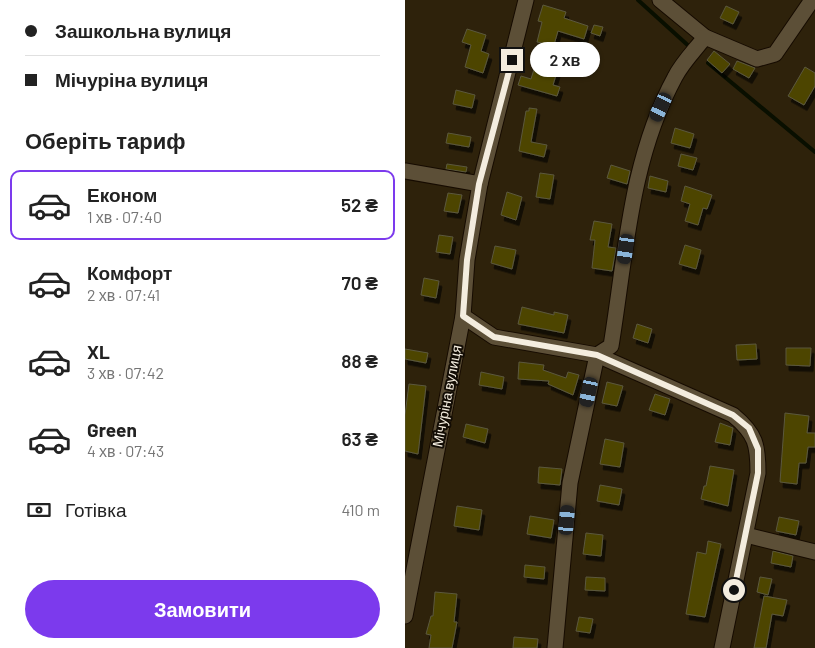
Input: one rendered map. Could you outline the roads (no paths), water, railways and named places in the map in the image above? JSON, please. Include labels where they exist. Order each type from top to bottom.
[{"type":"street","name":"Мічуріна вулиця","points":[[405,616],[463,316],[467,260],[479,184],[526,0]]},
{"type":"street","points":[[660,0],[705,37],[757,59],[775,54],[812,0]]},
{"type":"street","points":[[555,648],[570,483],[597,355],[611,346],[641,157],[653,123],[675,75],[705,37]]},
{"type":"street","points":[[405,171],[479,184]]},
{"type":"street","points":[[463,316],[494,337],[597,355],[733,415],[749,428],[758,449],[758,473],[722,648]]},
{"type":"street","points":[[746,535],[815,552]]},
{"type":"waterway","points":[[638,0],[692,49]]},
{"type":"waterway","points":[[708,63],[815,152]]}]
